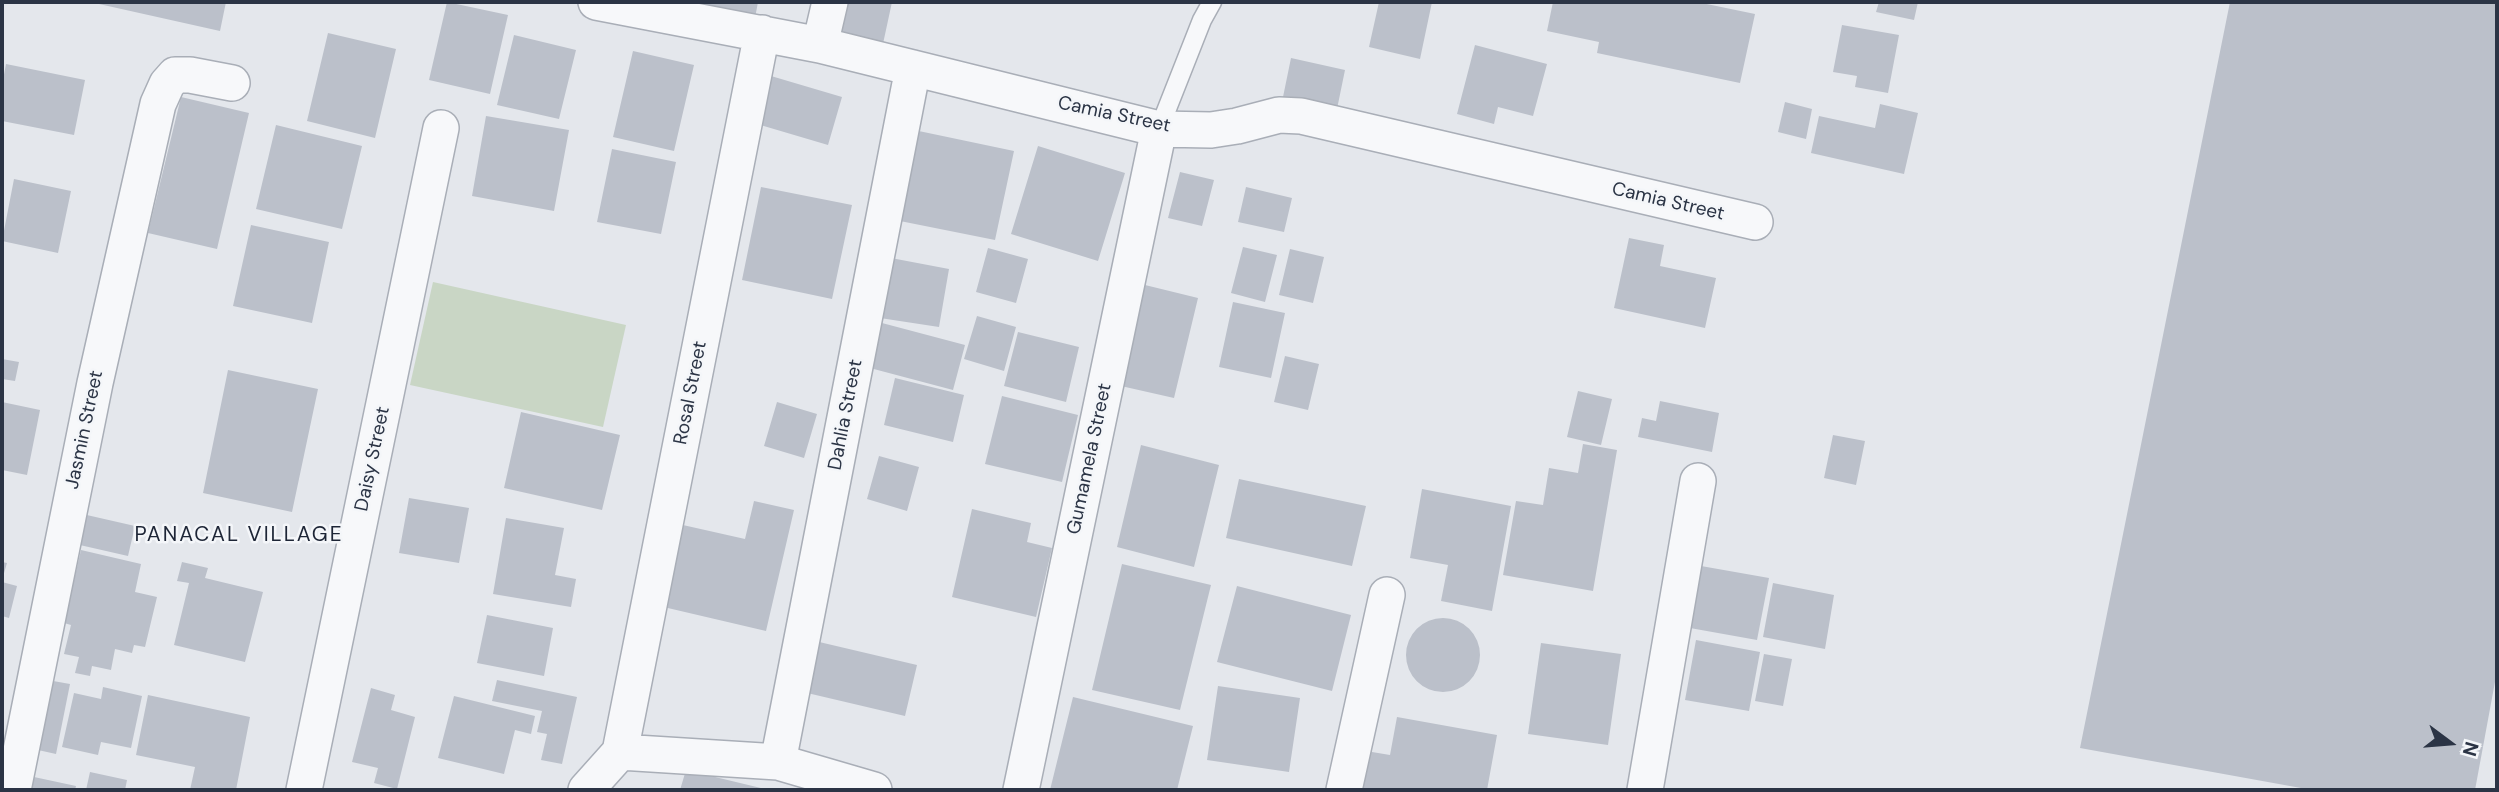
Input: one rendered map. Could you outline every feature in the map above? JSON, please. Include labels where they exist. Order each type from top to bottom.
[{"type":"street","name":"Camia Street","points":[[596,2],[820,45],[1159,129],[1210,130],[1279,115],[1301,116],[1755,222]]},
{"type":"street","points":[[820,45],[830,2]]},
{"type":"street","name":"Rosal Street","points":[[620,752],[762,33]]},
{"type":"street","name":"Dahlia Street","points":[[778,762],[913,68]]},
{"type":"street","name":"Jasmin Street","points":[[13,790],[95,383],[158,103],[167,84],[175,75],[232,83]]},
{"type":"street","name":"Daisy Street","points":[[304,790],[441,128]]},
{"type":"street","name":"Gumamela Street","points":[[1021,790],[1159,129]]},
{"type":"street","points":[[1645,790],[1698,481]]},
{"type":"street","points":[[1344,790],[1387,595]]},
{"type":"street","points":[[586,790],[620,752],[778,762],[874,790]]},
{"type":"lane","points":[[1159,129],[1212,2]]},
{"type":"green space","points":[[433,282],[626,325],[603,427],[410,385]]},
{"type":"building","points":[[226,2],[220,31],[99,4]]},
{"type":"building","points":[[447,2],[508,15],[490,94],[429,80]]},
{"type":"building","points":[[676,2],[758,2],[755,18]]},
{"type":"building","points":[[839,2],[892,2],[881,53],[830,43]]},
{"type":"building","points":[[1379,2],[1432,2],[1420,59],[1369,47]]},
{"type":"building","points":[[1553,2],[1697,2],[1755,14],[1740,83],[1597,53],[1599,42],[1547,31]]},
{"type":"building","points":[[1879,2],[1918,2],[1914,20],[1876,12]]},
{"type":"building","points":[[2230,2],[2497,2],[2497,671],[2475,790],[2312,790],[2080,748]]},
{"type":"building","points":[[1842,25],[1899,35],[1888,93],[1855,87],[1857,76],[1833,72]]},
{"type":"building","points":[[328,33],[396,49],[375,138],[307,121]]},
{"type":"building","points":[[514,35],[576,50],[559,119],[497,105]]},
{"type":"building","points":[[1475,45],[1547,64],[1533,116],[1498,107],[1494,124],[1457,114]]},
{"type":"building","points":[[633,51],[694,65],[674,151],[613,137]]},
{"type":"building","points":[[1291,58],[1345,70],[1337,109],[1283,97]]},
{"type":"building","points":[[6,64],[85,80],[74,135],[2,121],[2,85]]},
{"type":"building","points":[[771,76],[842,97],[828,145],[757,124]]},
{"type":"building","points":[[181,97],[249,113],[217,249],[148,233]]},
{"type":"building","points":[[1785,102],[1812,109],[1806,139],[1778,132]]},
{"type":"building","points":[[1880,104],[1918,113],[1904,174],[1811,153],[1819,116],[1875,128]]},
{"type":"building","points":[[486,116],[569,130],[554,211],[472,196]]},
{"type":"building","points":[[276,125],[362,146],[342,229],[256,209]]},
{"type":"building","points":[[914,130],[1014,151],[995,240],[895,220]]},
{"type":"building","points":[[1038,146],[1125,173],[1098,261],[1011,234]]},
{"type":"building","points":[[612,149],[676,162],[661,234],[597,222]]},
{"type":"building","points":[[1180,172],[1214,180],[1202,226],[1168,218]]},
{"type":"building","points":[[14,179],[71,191],[58,253],[2,241]]},
{"type":"building","points":[[761,187],[852,205],[832,299],[742,280]]},
{"type":"building","points":[[1246,187],[1292,198],[1284,232],[1238,222]]},
{"type":"building","points":[[251,225],[329,242],[312,323],[233,306]]},
{"type":"building","points":[[1629,238],[1664,245],[1660,266],[1716,278],[1705,328],[1614,308]]},
{"type":"building","points":[[1243,247],[1277,255],[1265,302],[1231,293]]},
{"type":"building","points":[[988,248],[1028,259],[1016,303],[976,292]]},
{"type":"building","points":[[1290,249],[1324,257],[1313,303],[1279,295]]},
{"type":"building","points":[[891,258],[949,269],[939,327],[880,318]]},
{"type":"building","points":[[1145,285],[1198,298],[1174,398],[1121,386]]},
{"type":"building","points":[[1233,302],[1285,313],[1271,378],[1219,367]]},
{"type":"building","points":[[977,316],[1016,327],[1004,371],[964,359]]},
{"type":"building","points":[[882,323],[965,345],[953,390],[870,368]]},
{"type":"building","points":[[1018,332],[1079,347],[1066,402],[1004,386]]},
{"type":"building","points":[[1285,356],[1319,364],[1308,410],[1274,402]]},
{"type":"building","points":[[2,359],[19,362],[15,381],[2,379]]},
{"type":"building","points":[[228,370],[318,389],[292,512],[203,493]]},
{"type":"building","points":[[895,378],[964,395],[953,442],[884,425]]},
{"type":"building","points":[[1578,391],[1612,399],[1601,445],[1567,437]]},
{"type":"building","points":[[1002,396],[1078,415],[1062,482],[985,464]]},
{"type":"building","points":[[1660,401],[1719,413],[1712,452],[1638,437],[1642,418],[1656,421]]},
{"type":"building","points":[[2,402],[40,410],[27,475],[2,470]]},
{"type":"building","points":[[777,402],[817,414],[804,458],[764,446]]},
{"type":"building","points":[[521,412],[620,435],[602,510],[504,488]]},
{"type":"building","points":[[1833,435],[1865,441],[1856,485],[1824,478]]},
{"type":"building","points":[[1583,444],[1617,450],[1593,591],[1503,575],[1516,501],[1543,505],[1549,468],[1578,473]]},
{"type":"building","points":[[1141,445],[1219,465],[1194,567],[1117,547]]},
{"type":"building","points":[[879,456],[919,467],[907,511],[867,499]]},
{"type":"building","points":[[1239,479],[1366,506],[1352,566],[1226,538]]},
{"type":"building","points":[[1422,489],[1511,506],[1492,611],[1441,601],[1448,565],[1410,558]]},
{"type":"building","points":[[409,498],[469,508],[459,563],[399,553]]},
{"type":"building","points":[[754,501],[794,510],[766,631],[655,605],[674,523],[745,539]]},
{"type":"building","points":[[972,509],[1031,523],[1027,542],[1052,548],[1036,617],[952,597]]},
{"type":"building","points":[[78,513],[135,526],[128,556],[71,543]]},
{"type":"building","points":[[506,518],[564,528],[555,575],[576,579],[571,607],[493,594]]},
{"type":"building","points":[[81,550],[141,564],[135,592],[157,597],[145,647],[134,645],[132,653],[115,649],[111,670],[92,666],[90,676],[75,673],[79,657],[64,654],[71,625],[64,623]]},
{"type":"building","points":[[2,562],[7,563],[2,580]]},
{"type":"building","points":[[182,562],[208,568],[205,578],[263,592],[245,662],[174,645],[189,583],[177,581]]},
{"type":"building","points":[[1122,564],[1211,585],[1180,710],[1092,690]]},
{"type":"building","points":[[1701,566],[1769,578],[1757,640],[1690,628]]},
{"type":"building","points":[[2,582],[17,586],[9,618],[2,616]]},
{"type":"building","points":[[1773,583],[1834,595],[1825,649],[1763,637]]},
{"type":"building","points":[[1237,586],[1351,615],[1332,691],[1217,662]]},
{"type":"building","points":[[487,615],[553,628],[544,676],[477,663]]},
{"type":"building","points":[[1443,618],[1457,621],[1469,629],[1477,641],[1480,655],[1477,669],[1469,681],[1457,689],[1443,692],[1429,689],[1417,681],[1409,669],[1406,655],[1409,641],[1417,629],[1429,621]]},
{"type":"building","points":[[1696,640],[1760,652],[1749,711],[1685,700]]},
{"type":"building","points":[[815,641],[917,665],[905,716],[803,692]]},
{"type":"building","points":[[1541,643],[1621,654],[1608,745],[1528,734]]},
{"type":"building","points":[[1764,654],[1792,659],[1783,706],[1755,701]]},
{"type":"building","points":[[42,679],[70,684],[56,754],[29,748]]},
{"type":"building","points":[[497,680],[577,697],[562,764],[541,760],[547,734],[537,732],[542,711],[492,701]]},
{"type":"building","points":[[1218,686],[1300,698],[1289,772],[1207,760]]},
{"type":"building","points":[[103,687],[142,696],[131,748],[101,742],[98,755],[62,747],[74,693],[101,699]]},
{"type":"building","points":[[371,688],[395,695],[391,710],[415,717],[397,789],[374,783],[378,768],[352,762]]},
{"type":"building","points":[[148,695],[250,717],[236,790],[190,790],[195,767],[136,755]]},
{"type":"building","points":[[454,696],[535,716],[531,734],[515,730],[504,774],[438,758]]},
{"type":"building","points":[[1073,697],[1193,726],[1177,790],[1050,790]]},
{"type":"building","points":[[1397,717],[1497,735],[1487,790],[1359,790],[1366,751],[1390,755]]},
{"type":"building","points":[[686,770],[765,789],[765,790],[680,790]]},
{"type":"building","points":[[90,772],[127,780],[125,790],[86,790]]},
{"type":"building","points":[[20,774],[76,786],[75,790],[17,790]]},
{"type":"district","name":"PANACAL VILLAGE","points":[[239,535]]}]
